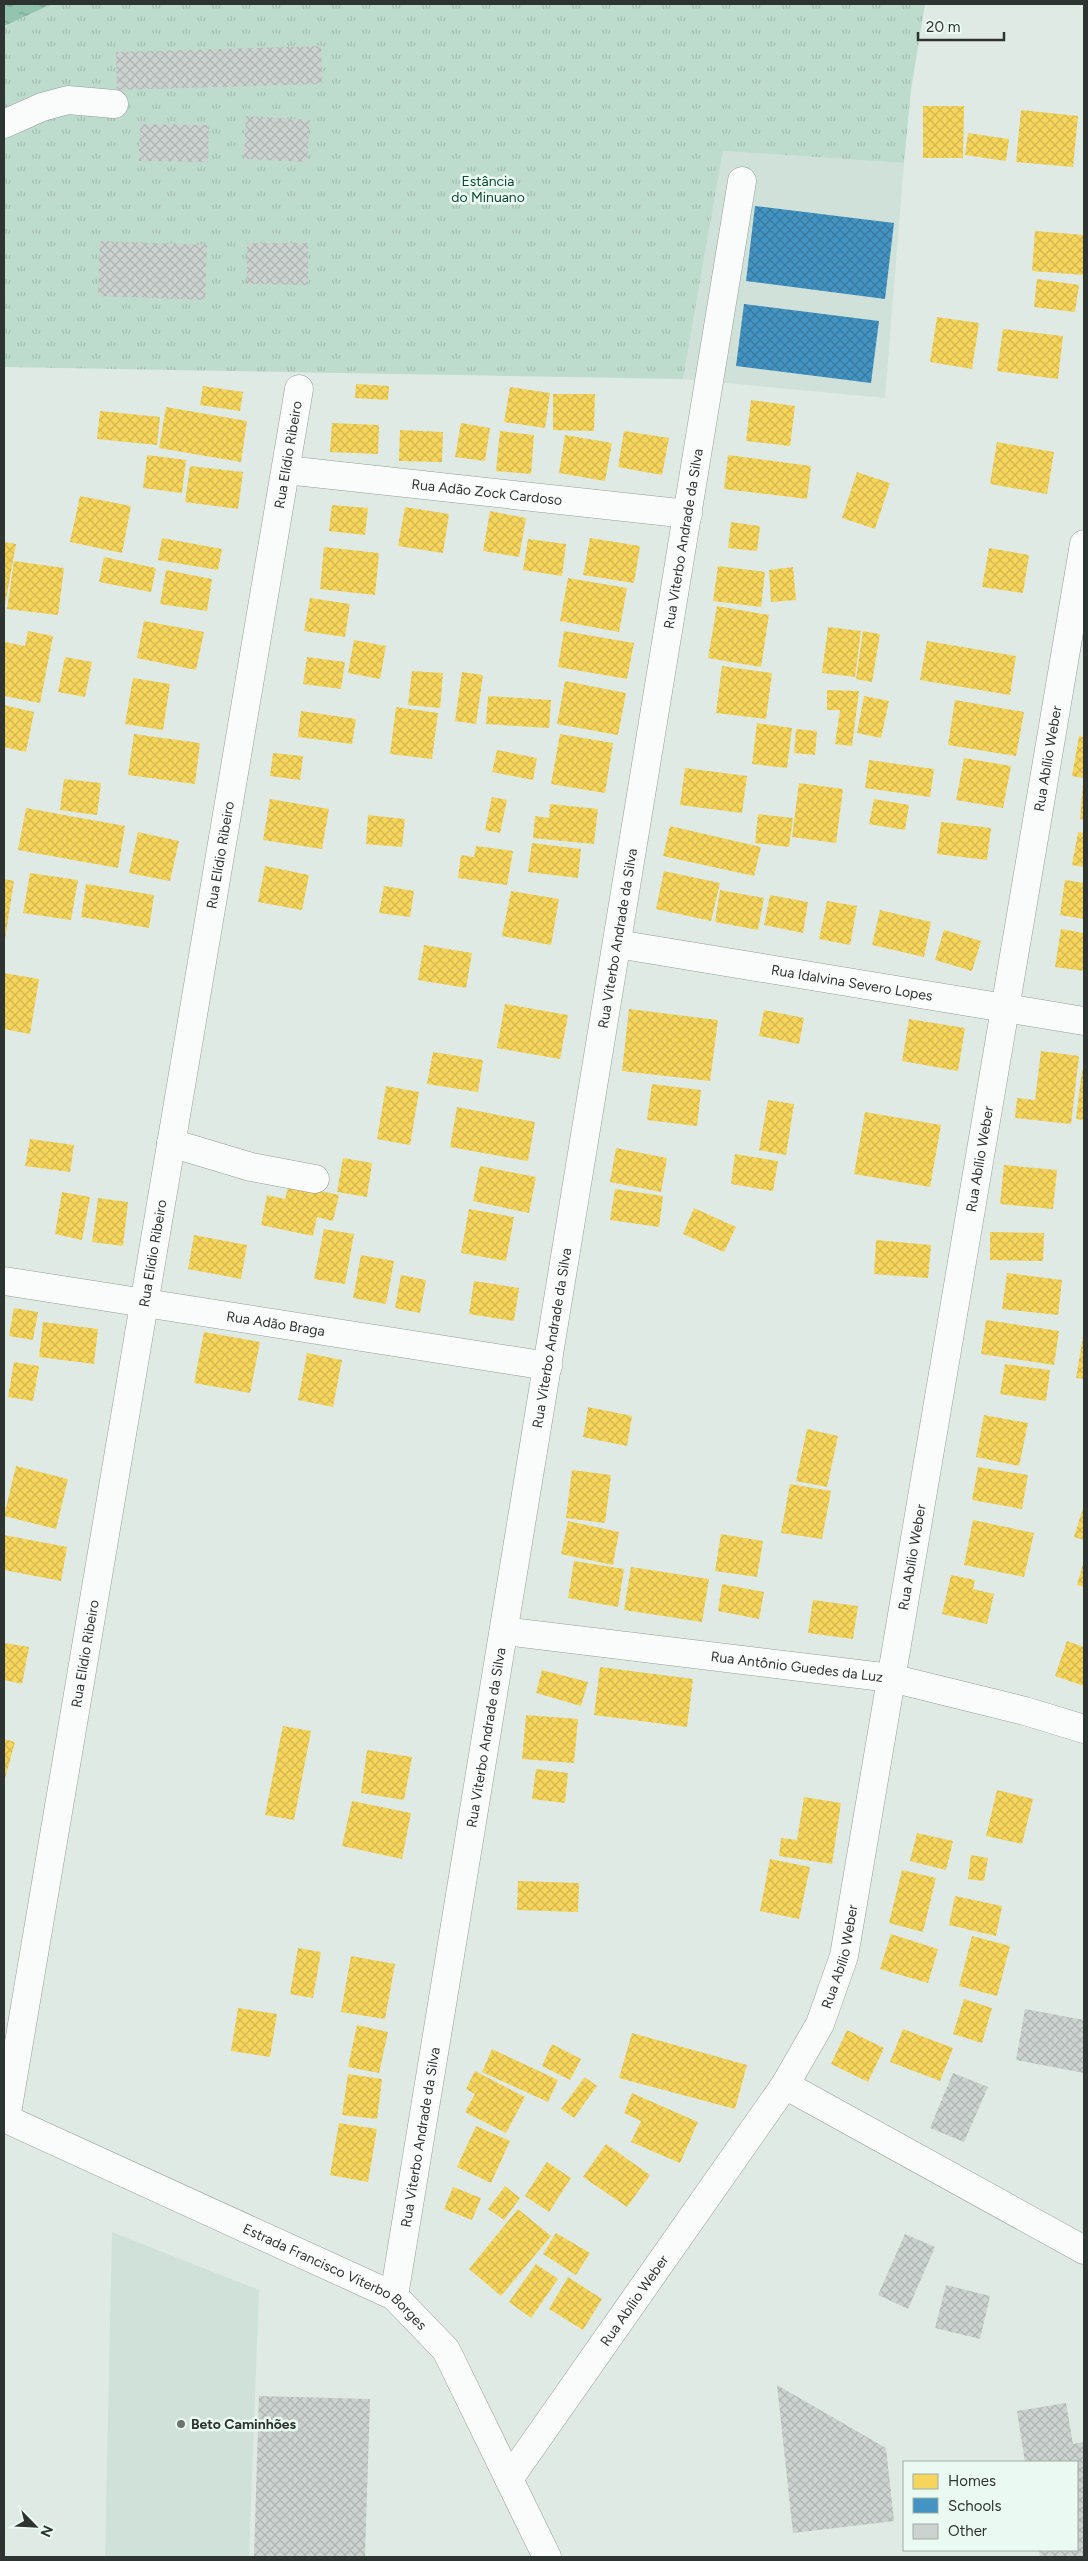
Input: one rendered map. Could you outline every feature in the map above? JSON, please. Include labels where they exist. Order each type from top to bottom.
[{"type":"street","points":[[4,124],[42,107],[68,100],[114,104]]},
{"type":"street","name":"Rua Viterbo Andrade da Silva","points":[[394,2296],[618,944],[742,181]]},
{"type":"street","name":"Rua Elídio Ribeiro","points":[[5,2118],[299,389]]},
{"type":"street","name":"Rua Adão Zock Cardoso","points":[[286,470],[688,514]]},
{"type":"street","name":"Rua Abílio Weber","points":[[509,2479],[785,2085],[820,2024],[844,1956],[1005,1008],[1078,616],[1084,544]]},
{"type":"street","name":"Rua Idalvina Severo Lopes","points":[[618,944],[1084,1021]]},
{"type":"street","points":[[172,1143],[251,1167],[315,1179]]},
{"type":"street","name":"Rua Adão Braga","points":[[4,1281],[548,1366]]},
{"type":"street","name":"Rua Antônio Guedes da Luz","points":[[504,1631],[891,1678],[1025,1711],[1084,1729]]},
{"type":"street","points":[[785,2085],[1084,2250]]},
{"type":"street","name":"Estrada Francisco Viterbo Borges","points":[[5,2118],[394,2296],[446,2350],[547,2557]]},
{"type":"shaded area","points":[[723,151],[904,163],[885,398],[683,379]]},
{"type":"shaded area","name":"Beto Caminhões","points":[[112,2232],[259,2290],[249,2557],[105,2557]]},
{"type":"green space","name":"Estância do Minuano","points":[[4,4],[925,4],[911,90],[904,163],[723,151],[683,379],[4,367]]},
{"type":"water","points":[[4,4],[52,4],[4,26]]},
{"type":"building: Homes","points":[[923,106],[964,106],[963,158],[923,158]]},
{"type":"building: Homes","points":[[1021,110],[1078,116],[1073,167],[1016,162]]},
{"type":"building: Homes","points":[[968,133],[1009,139],[1006,161],[965,155]]},
{"type":"building: Homes","points":[[1035,231],[1084,235],[1084,275],[1032,271]]},
{"type":"building: Homes","points":[[1037,279],[1079,285],[1075,312],[1034,307]]},
{"type":"building: Homes","points":[[937,317],[979,323],[972,369],[930,362]]},
{"type":"building: Homes","points":[[1003,329],[1063,336],[1058,379],[997,371]]},
{"type":"building: Homes","points":[[356,384],[389,386],[388,400],[355,398]]},
{"type":"building: Homes","points":[[203,386],[243,392],[240,411],[200,405]]},
{"type":"building: Homes","points":[[510,387],[550,393],[545,428],[504,422]]},
{"type":"building: Homes","points":[[553,394],[595,394],[594,431],[553,430]]},
{"type":"building: Homes","points":[[751,400],[795,406],[790,446],[746,441]]},
{"type":"building: Homes","points":[[166,407],[247,421],[241,462],[159,448]]},
{"type":"building: Homes","points":[[100,411],[160,417],[157,445],[97,439]]},
{"type":"building: Homes","points":[[332,423],[379,425],[378,454],[330,452]]},
{"type":"building: Homes","points":[[461,423],[490,428],[485,461],[455,457]]},
{"type":"building: Homes","points":[[400,430],[443,432],[442,462],[399,461]]},
{"type":"building: Homes","points":[[500,431],[534,435],[531,474],[496,471]]},
{"type":"building: Homes","points":[[624,431],[669,438],[662,475],[618,467]]},
{"type":"building: Homes","points":[[565,435],[612,443],[605,481],[559,473]]},
{"type":"building: Homes","points":[[997,442],[1054,452],[1047,494],[990,484]]},
{"type":"building: Homes","points":[[147,455],[186,460],[182,493],[143,488]]},
{"type":"building: Homes","points":[[728,455],[811,466],[807,499],[724,489]]},
{"type":"building: Homes","points":[[190,466],[243,472],[238,509],[185,502]]},
{"type":"building: Homes","points":[[857,472],[890,483],[875,529],[842,518]]},
{"type":"building: Homes","points":[[80,496],[131,506],[122,553],[70,542]]},
{"type":"building: Homes","points":[[332,505],[368,508],[365,535],[329,531]]},
{"type":"building: Homes","points":[[405,507],[449,514],[443,553],[398,546]]},
{"type":"building: Homes","points":[[490,511],[526,518],[519,557],[483,551]]},
{"type":"building: Homes","points":[[731,522],[760,526],[757,551],[728,548]]},
{"type":"building: Homes","points":[[162,538],[222,549],[218,570],[158,560]]},
{"type":"building: Homes","points":[[590,538],[640,546],[634,583],[583,575]]},
{"type":"building: Homes","points":[[528,539],[566,544],[562,576],[523,570]]},
{"type":"building: Homes","points":[[4,542],[16,544],[5,605],[4,605]]},
{"type":"building: Homes","points":[[324,547],[379,553],[375,595],[320,589]]},
{"type":"building: Homes","points":[[989,548],[1029,555],[1023,593],[982,587]]},
{"type":"building: Homes","points":[[104,557],[156,568],[151,592],[99,582]]},
{"type":"building: Homes","points":[[14,561],[64,568],[58,615],[7,609]]},
{"type":"building: Homes","points":[[718,566],[765,572],[761,607],[713,601]]},
{"type":"building: Homes","points":[[793,567],[796,600],[771,602],[769,570]]},
{"type":"building: Homes","points":[[166,570],[212,579],[207,611],[160,604]]},
{"type":"building: Homes","points":[[568,578],[627,588],[619,632],[560,621]]},
{"type":"building: Homes","points":[[310,598],[350,604],[345,637],[304,631]]},
{"type":"building: Homes","points":[[717,606],[769,615],[761,667],[708,658]]},
{"type":"building: Homes","points":[[144,621],[204,632],[196,670],[137,658]]},
{"type":"building: Homes","points":[[828,627],[861,631],[855,677],[822,673]]},
{"type":"building: Homes","points":[[28,631],[53,636],[40,703],[4,696],[5,642],[25,646]]},
{"type":"building: Homes","points":[[564,631],[634,643],[627,679],[558,667]]},
{"type":"building: Homes","points":[[863,631],[880,634],[872,682],[856,679]]},
{"type":"building: Homes","points":[[354,640],[386,646],[380,679],[348,673]]},
{"type":"building: Homes","points":[[927,641],[1016,656],[1010,695],[920,680]]},
{"type":"building: Homes","points":[[65,657],[92,662],[85,697],[58,692]]},
{"type":"building: Homes","points":[[307,657],[345,662],[341,689],[303,684]]},
{"type":"building: Homes","points":[[722,666],[772,673],[766,719],[716,713]]},
{"type":"building: Homes","points":[[412,671],[443,673],[440,708],[408,705]]},
{"type":"building: Homes","points":[[462,672],[483,675],[476,724],[455,721]]},
{"type":"building: Homes","points":[[133,678],[170,684],[163,730],[125,724]]},
{"type":"building: Homes","points":[[565,681],[626,693],[618,735],[557,724]]},
{"type":"building: Homes","points":[[827,690],[859,691],[852,746],[835,744],[840,710],[827,710]]},
{"type":"building: Homes","points":[[488,696],[551,700],[549,728],[486,724]]},
{"type":"building: Homes","points":[[864,696],[889,701],[881,738],[857,733]]},
{"type":"building: Homes","points":[[955,700],[1024,712],[1016,756],[948,745]]},
{"type":"building: Homes","points":[[4,705],[34,712],[26,752],[4,747]]},
{"type":"building: Homes","points":[[396,707],[438,713],[432,759],[390,754]]},
{"type":"building: Homes","points":[[301,711],[356,719],[352,744],[298,737]]},
{"type":"building: Homes","points":[[757,723],[792,728],[787,768],[752,764]]},
{"type":"building: Homes","points":[[796,729],[817,731],[815,755],[794,753]]},
{"type":"building: Homes","points":[[134,734],[200,743],[195,784],[128,775]]},
{"type":"building: Homes","points":[[560,734],[613,743],[605,793],[551,784]]},
{"type":"building: Homes","points":[[1079,736],[1084,737],[1084,778],[1072,776]]},
{"type":"building: Homes","points":[[497,750],[537,758],[533,780],[492,772]]},
{"type":"building: Homes","points":[[273,753],[303,756],[300,780],[270,776]]},
{"type":"building: Homes","points":[[964,758],[1011,766],[1003,808],[956,800]]},
{"type":"building: Homes","points":[[869,760],[934,769],[930,797],[865,788]]},
{"type":"building: Homes","points":[[685,768],[747,776],[742,813],[680,805]]},
{"type":"building: Homes","points":[[64,779],[101,783],[97,815],[60,810]]},
{"type":"building: Homes","points":[[1084,782],[1084,820],[1080,819]]},
{"type":"building: Homes","points":[[799,783],[843,789],[836,843],[792,837]]},
{"type":"building: Homes","points":[[492,797],[507,800],[500,833],[485,830]]},
{"type":"building: Homes","points":[[270,799],[329,809],[322,849],[263,840]]},
{"type":"building: Homes","points":[[874,799],[909,805],[905,830],[869,824]]},
{"type":"building: Homes","points":[[550,804],[598,809],[594,844],[533,838],[535,816],[549,818]]},
{"type":"building: Homes","points":[[26,808],[125,826],[118,868],[18,850]]},
{"type":"building: Homes","points":[[758,814],[793,818],[789,847],[755,843]]},
{"type":"building: Homes","points":[[368,815],[405,819],[402,847],[366,844]]},
{"type":"building: Homes","points":[[941,822],[991,828],[987,860],[937,854]]},
{"type":"building: Homes","points":[[670,826],[761,847],[754,876],[663,856]]},
{"type":"building: Homes","points":[[138,832],[179,841],[170,881],[129,873]]},
{"type":"building: Homes","points":[[1078,832],[1084,833],[1084,867],[1072,865]]},
{"type":"building: Homes","points":[[532,843],[581,849],[578,878],[528,872]]},
{"type":"building: Homes","points":[[476,846],[513,851],[507,885],[458,878],[461,855],[474,857]]},
{"type":"building: Homes","points":[[265,866],[309,875],[302,910],[258,902]]},
{"type":"building: Homes","points":[[664,871],[720,883],[711,921],[656,909]]},
{"type":"building: Homes","points":[[30,873],[78,880],[71,920],[23,913]]},
{"type":"building: Homes","points":[[4,879],[14,881],[5,939],[4,939]]},
{"type":"building: Homes","points":[[1065,880],[1084,883],[1084,919],[1060,915]]},
{"type":"building: Homes","points":[[86,884],[154,895],[149,928],[81,917]]},
{"type":"building: Homes","points":[[384,886],[414,891],[410,917],[379,913]]},
{"type":"building: Homes","points":[[720,890],[764,898],[758,930],[715,922]]},
{"type":"building: Homes","points":[[511,891],[559,899],[551,945],[502,936]]},
{"type":"building: Homes","points":[[770,895],[808,902],[803,933],[764,925]]},
{"type":"building: Homes","points":[[827,901],[857,906],[850,945],[819,939]]},
{"type":"building: Homes","points":[[880,910],[931,922],[924,957],[872,945]]},
{"type":"building: Homes","points":[[1061,929],[1084,933],[1084,971],[1055,967]]},
{"type":"building: Homes","points":[[944,930],[981,941],[972,971],[935,960]]},
{"type":"building: Homes","points":[[424,945],[472,953],[466,988],[418,980]]},
{"type":"building: Homes","points":[[4,973],[39,979],[30,1034],[4,1029]]},
{"type":"building: Homes","points":[[505,1004],[568,1015],[560,1059],[497,1048]]},
{"type":"building: Homes","points":[[629,1009],[718,1020],[710,1081],[622,1071]]},
{"type":"building: Homes","points":[[764,1010],[804,1018],[799,1044],[759,1036]]},
{"type":"building: Homes","points":[[909,1019],[965,1028],[958,1071],[902,1061]]},
{"type":"building: Homes","points":[[1041,1051],[1079,1056],[1071,1124],[1015,1118],[1017,1098],[1035,1100]]},
{"type":"building: Homes","points":[[433,1052],[483,1060],[478,1092],[427,1084]]},
{"type":"building: Homes","points":[[1082,1070],[1084,1070],[1084,1120],[1076,1119]]},
{"type":"building: Homes","points":[[652,1084],[701,1090],[697,1126],[647,1120]]},
{"type":"building: Homes","points":[[386,1086],[419,1092],[410,1145],[377,1139]]},
{"type":"building: Homes","points":[[768,1100],[794,1104],[786,1155],[759,1150]]},
{"type":"building: Homes","points":[[457,1107],[535,1122],[528,1161],[450,1147]]},
{"type":"building: Homes","points":[[865,1112],[941,1125],[930,1187],[854,1174]]},
{"type":"building: Homes","points":[[30,1139],[74,1145],[70,1172],[25,1166]]},
{"type":"building: Homes","points":[[616,1148],[667,1158],[661,1192],[610,1182]]},
{"type":"building: Homes","points":[[735,1154],[778,1161],[773,1191],[731,1184]]},
{"type":"building: Homes","points":[[343,1158],[372,1163],[367,1197],[337,1192]]},
{"type":"building: Homes","points":[[1004,1165],[1057,1170],[1053,1209],[1000,1204]]},
{"type":"building: Homes","points":[[480,1166],[536,1177],[529,1213],[473,1201]]},
{"type":"building: Homes","points":[[289,1184],[339,1195],[333,1221],[317,1217],[313,1236],[261,1225],[267,1195],[285,1199]]},
{"type":"building: Homes","points":[[615,1189],[663,1196],[659,1227],[610,1220]]},
{"type":"building: Homes","points":[[62,1192],[90,1197],[82,1240],[55,1234]]},
{"type":"building: Homes","points":[[98,1198],[128,1202],[123,1246],[92,1242]]},
{"type":"building: Homes","points":[[694,1208],[736,1227],[724,1252],[683,1234]]},
{"type":"building: Homes","points":[[469,1209],[514,1217],[506,1261],[461,1253]]},
{"type":"building: Homes","points":[[324,1229],[354,1234],[345,1284],[314,1279]]},
{"type":"building: Homes","points":[[990,1232],[1044,1233],[1043,1261],[990,1260]]},
{"type":"building: Homes","points":[[194,1235],[247,1245],[241,1279],[188,1269]]},
{"type":"building: Homes","points":[[876,1240],[931,1245],[928,1278],[874,1274]]},
{"type":"building: Homes","points":[[361,1255],[394,1261],[386,1304],[353,1298]]},
{"type":"building: Homes","points":[[1007,1273],[1062,1280],[1058,1315],[1002,1309]]},
{"type":"building: Homes","points":[[401,1275],[426,1280],[420,1313],[395,1308]]},
{"type":"building: Homes","points":[[474,1281],[519,1288],[514,1321],[469,1314]]},
{"type":"building: Homes","points":[[14,1308],[38,1312],[33,1340],[9,1336]]},
{"type":"building: Homes","points":[[986,1320],[1059,1331],[1054,1365],[981,1354]]},
{"type":"building: Homes","points":[[43,1322],[98,1329],[94,1364],[39,1357]]},
{"type":"building: Homes","points":[[204,1332],[260,1342],[250,1393],[194,1383]]},
{"type":"building: Homes","points":[[1084,1336],[1084,1379],[1076,1378]]},
{"type":"building: Homes","points":[[307,1353],[342,1360],[333,1407],[298,1400]]},
{"type":"building: Homes","points":[[14,1362],[39,1366],[33,1401],[8,1397]]},
{"type":"building: Homes","points":[[1005,1364],[1050,1370],[1046,1401],[1000,1394]]},
{"type":"building: Homes","points":[[588,1407],[632,1416],[627,1446],[583,1437]]},
{"type":"building: Homes","points":[[984,1415],[1028,1423],[1019,1466],[976,1457]]},
{"type":"building: Homes","points":[[807,1429],[838,1436],[827,1487],[796,1481]]},
{"type":"building: Homes","points":[[16,1466],[68,1479],[56,1529],[4,1516]]},
{"type":"building: Homes","points":[[978,1467],[1028,1475],[1022,1509],[972,1500]]},
{"type":"building: Homes","points":[[572,1470],[611,1475],[605,1523],[566,1518]]},
{"type":"building: Homes","points":[[790,1484],[831,1491],[822,1539],[781,1533]]},
{"type":"building: Homes","points":[[1084,1505],[1084,1540],[1074,1537]]},
{"type":"building: Homes","points":[[973,1520],[1034,1533],[1024,1577],[964,1565]]},
{"type":"building: Homes","points":[[568,1521],[619,1532],[613,1565],[561,1554]]},
{"type":"building: Homes","points":[[721,1534],[763,1541],[757,1577],[715,1571]]},
{"type":"building: Homes","points":[[4,1535],[67,1547],[61,1581],[4,1570]]},
{"type":"building: Homes","points":[[1084,1560],[1084,1587],[1077,1585]]},
{"type":"building: Homes","points":[[574,1561],[624,1569],[618,1607],[568,1598]]},
{"type":"building: Homes","points":[[631,1567],[709,1579],[702,1622],[624,1610]]},
{"type":"building: Homes","points":[[951,1575],[975,1580],[973,1589],[994,1594],[987,1624],[942,1614]]},
{"type":"building: Homes","points":[[722,1584],[764,1592],[759,1619],[718,1611]]},
{"type":"building: Homes","points":[[813,1600],[858,1606],[853,1639],[808,1633]]},
{"type":"building: Homes","points":[[1067,1641],[1084,1647],[1084,1686],[1055,1676]]},
{"type":"building: Homes","points":[[4,1643],[29,1647],[22,1684],[4,1680]]},
{"type":"building: Homes","points":[[600,1667],[693,1679],[687,1727],[594,1715]]},
{"type":"building: Homes","points":[[542,1670],[588,1682],[581,1706],[536,1693]]},
{"type":"building: Homes","points":[[526,1715],[578,1719],[574,1763],[522,1759]]},
{"type":"building: Homes","points":[[283,1726],[311,1731],[294,1820],[265,1815]]},
{"type":"building: Homes","points":[[4,1739],[15,1742],[4,1782]]},
{"type":"building: Homes","points":[[367,1750],[412,1757],[404,1800],[361,1793]]},
{"type":"building: Homes","points":[[536,1769],[568,1773],[565,1803],[532,1799]]},
{"type":"building: Homes","points":[[997,1790],[1033,1799],[1022,1844],[986,1836]]},
{"type":"building: Homes","points":[[804,1797],[841,1803],[832,1864],[779,1856],[781,1838],[797,1840]]},
{"type":"building: Homes","points":[[352,1801],[411,1813],[402,1859],[342,1846]]},
{"type":"building: Homes","points":[[917,1833],[953,1841],[946,1870],[910,1861]]},
{"type":"building: Homes","points":[[971,1855],[988,1858],[984,1881],[968,1879]]},
{"type":"building: Homes","points":[[770,1859],[810,1867],[799,1919],[760,1911]]},
{"type":"building: Homes","points":[[902,1870],[936,1878],[923,1932],[889,1923]]},
{"type":"building: Homes","points":[[518,1881],[579,1883],[578,1912],[517,1910]]},
{"type":"building: Homes","points":[[955,1896],[1002,1906],[996,1936],[949,1925]]},
{"type":"building: Homes","points":[[891,1934],[938,1949],[928,1983],[880,1969]]},
{"type":"building: Homes","points":[[972,1936],[1010,1946],[997,1996],[959,1986]]},
{"type":"building: Homes","points":[[298,1948],[321,1952],[313,1998],[290,1994]]},
{"type":"building: Homes","points":[[351,1956],[395,1964],[385,2019],[341,2012]]},
{"type":"building: Homes","points":[[964,1999],[992,2008],[982,2043],[953,2034]]},
{"type":"building: Homes","points":[[238,2008],[277,2014],[270,2057],[231,2051]]},
{"type":"building: Homes","points":[[357,2025],[388,2032],[379,2073],[348,2067]]},
{"type":"building: Homes","points":[[903,2029],[953,2048],[940,2081],[890,2062]]},
{"type":"building: Homes","points":[[847,2030],[884,2048],[868,2082],[831,2064]]},
{"type":"building: Homes","points":[[632,2033],[747,2065],[735,2109],[619,2078]]},
{"type":"building: Homes","points":[[552,2044],[581,2059],[570,2080],[542,2066]]},
{"type":"building: Homes","points":[[492,2049],[558,2080],[548,2102],[482,2072]]},
{"type":"building: Homes","points":[[475,2071],[525,2097],[506,2133],[465,2112],[475,2094],[466,2089]]},
{"type":"building: Homes","points":[[348,2074],[382,2079],[377,2119],[342,2115]]},
{"type":"building: Homes","points":[[585,2077],[597,2086],[574,2118],[561,2109]]},
{"type":"building: Homes","points":[[632,2093],[698,2122],[680,2163],[631,2142],[641,2121],[624,2113]]},
{"type":"building: Homes","points":[[339,2123],[377,2129],[368,2182],[330,2175]]},
{"type":"building: Homes","points":[[476,2126],[510,2141],[491,2183],[457,2167]]},
{"type":"building: Homes","points":[[606,2144],[650,2175],[627,2207],[583,2177]]},
{"type":"building: Homes","points":[[547,2162],[571,2178],[549,2212],[525,2196]]},
{"type":"building: Homes","points":[[505,2186],[520,2198],[504,2220],[488,2209]]},
{"type":"building: Homes","points":[[453,2187],[481,2198],[472,2220],[444,2209]]},
{"type":"building: Homes","points":[[518,2209],[551,2236],[501,2296],[469,2269]]},
{"type":"building: Homes","points":[[556,2233],[590,2253],[576,2275],[543,2254]]},
{"type":"building: Homes","points":[[536,2264],[558,2279],[531,2318],[509,2302]]},
{"type":"building: Homes","points":[[568,2277],[602,2299],[583,2330],[549,2309]]},
{"type":"building: Schools","points":[[755,206],[894,223],[885,299],[746,281]]},
{"type":"building: Schools","points":[[744,304],[879,321],[871,383],[736,366]]},
{"type":"building: Other","points":[[321,46],[322,84],[117,90],[116,52]]},
{"type":"building: Other","points":[[246,116],[310,120],[307,162],[244,159]]},
{"type":"building: Other","points":[[140,124],[209,125],[208,162],[139,161]]},
{"type":"building: Other","points":[[100,241],[207,245],[205,300],[98,296]]},
{"type":"building: Other","points":[[247,243],[308,243],[308,285],[247,284]]},
{"type":"building: Other","points":[[1025,2009],[1084,2020],[1084,2073],[1016,2060]]},
{"type":"building: Other","points":[[953,2073],[988,2087],[964,2142],[930,2128]]},
{"type":"building: Other","points":[[905,2234],[935,2247],[908,2309],[878,2295]]},
{"type":"building: Other","points":[[946,2285],[990,2296],[980,2339],[935,2328]]},
{"type":"building: Other","points":[[777,2385],[886,2448],[894,2521],[793,2533]]},
{"type":"building: Other","points":[[259,2396],[370,2399],[365,2557],[254,2557]]},
{"type":"building: Other","points":[[1066,2403],[1073,2444],[1084,2442],[1084,2557],[1040,2557],[1039,2551],[1078,2551],[1078,2461],[1025,2461],[1017,2411]]},
{"type":"place","name":"Beto Caminhões","points":[[181,2424]]}]
